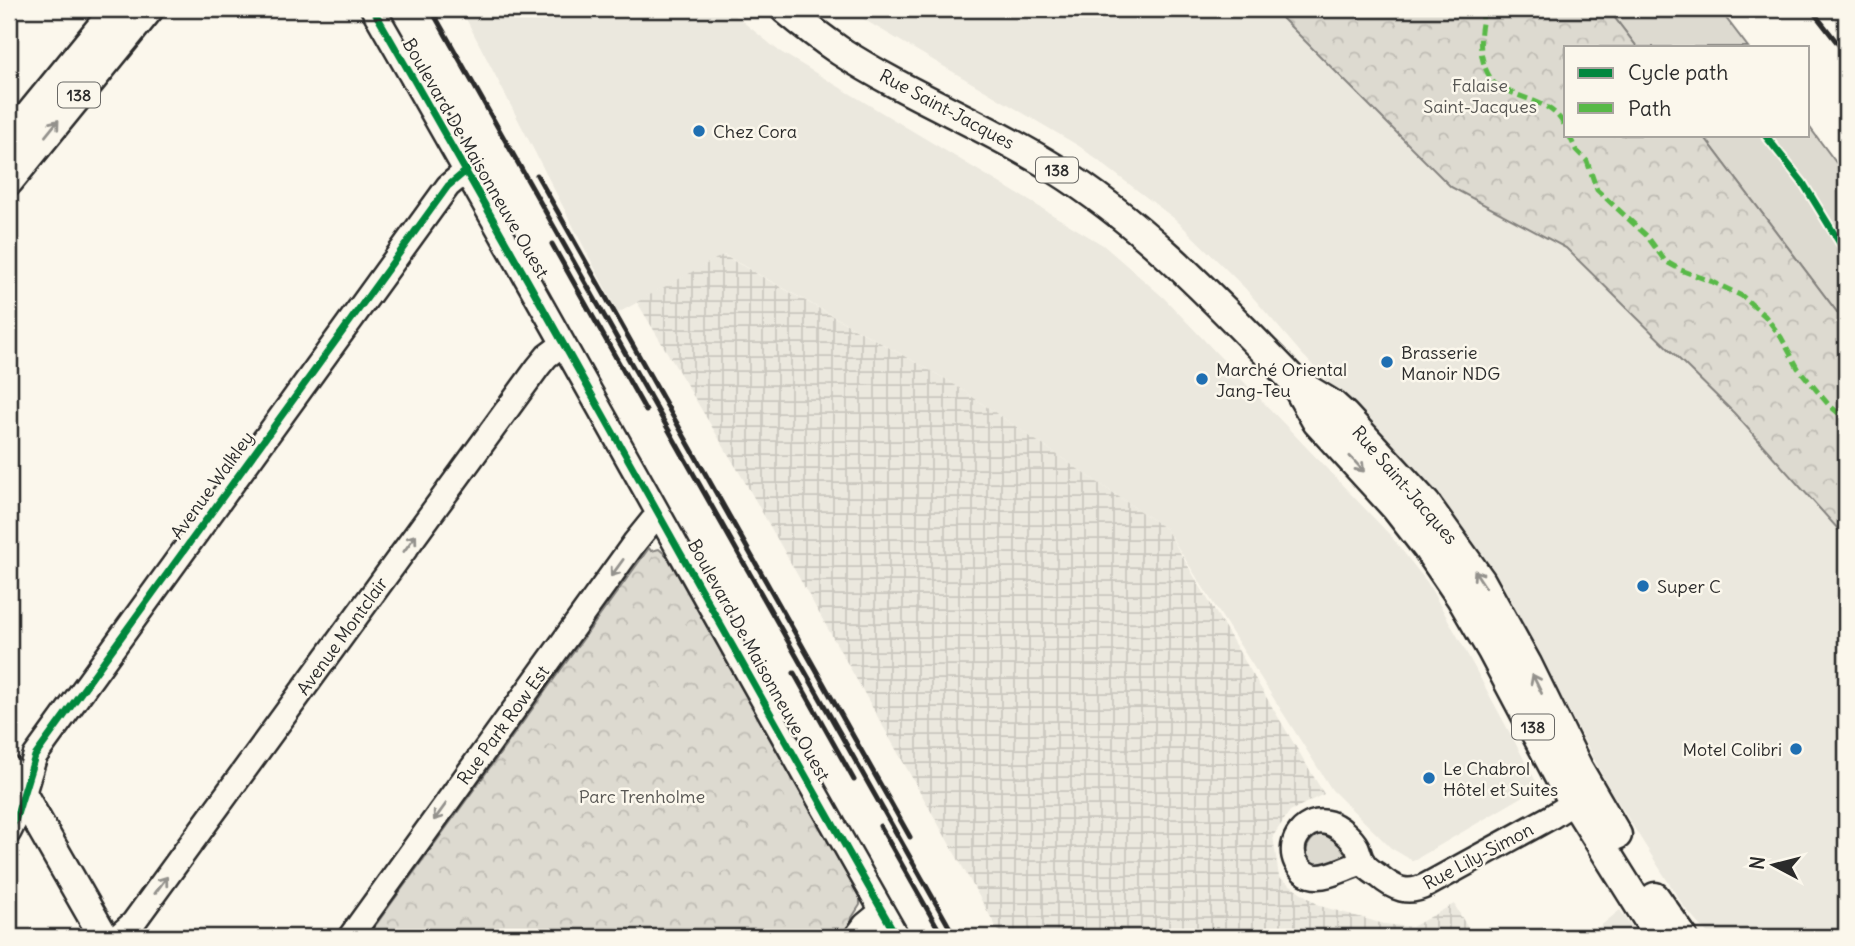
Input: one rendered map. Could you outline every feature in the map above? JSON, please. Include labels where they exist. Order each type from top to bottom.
[{"type":"main road","name":"138","points":[[9,140],[116,9]]},
{"type":"main road","name":"138","points":[[9,181],[149,9]]},
{"type":"main road","name":"Rue Saint-Jacques","points":[[785,9],[840,51],[1009,141],[1085,189],[1144,234],[1188,273],[1293,380],[1317,422],[1395,508],[1427,548],[1461,598],[1495,656],[1560,779],[1583,797],[1683,937]]},
{"type":"main road","points":[[16,783],[104,937]]},
{"type":"main road","name":"Rue Saint-Jacques","points":[[1583,797],[1659,937]]},
{"type":"street","name":"Boulevard De Maisonneuve Ouest","points":[[373,9],[467,170],[897,937]]},
{"type":"street","name":"Avenue Walkley","points":[[9,832],[13,825],[16,783],[448,186],[467,170]]},
{"type":"street","name":"Avenue Montclair","points":[[117,937],[133,923],[538,367],[563,344]]},
{"type":"street","name":"Rue Park Row Est","points":[[350,937],[635,542],[660,516]]},
{"type":"street","name":"Rue Lily-Simon","points":[[1363,863],[1393,887],[1406,891],[1421,888],[1583,797]]},
{"type":"street","points":[[856,937],[865,925],[882,911]]},
{"type":"shaded area","points":[[461,9],[727,9],[779,51],[1103,245],[1164,298],[1390,535],[1427,582],[1539,787],[1413,861],[1391,848],[1332,790],[1166,529],[949,381],[724,255],[618,313]]},
{"type":"shaded area","points":[[846,9],[1273,9],[1451,187],[1566,248],[1734,413],[1846,538],[1846,937],[1711,937],[1684,907],[1609,788],[1502,583],[1448,511],[1301,353],[1244,287],[1175,219],[1079,146]]},
{"type":"shaded area","points":[[723,255],[949,381],[1166,529],[1324,794],[1290,811],[1273,836],[1279,877],[1320,906],[1384,924],[1412,927],[1454,904],[1473,937],[1002,937],[745,482],[637,302]]},
{"type":"shaded area","points":[[1620,910],[1639,937],[1587,937]]},
{"type":"green space","name":"Falaise Saint-Jacques","points":[[1273,9],[1608,9],[1636,46],[1564,46],[1564,136],[1704,136],[1846,324],[1846,538],[1734,413],[1566,248],[1451,187]]},
{"type":"green space","points":[[1608,9],[1719,9],[1747,46],[1636,46]]},
{"type":"green space","points":[[1810,128],[1846,176],[1846,324],[1704,136],[1810,136]]},
{"type":"green space","name":"Parc Trenholme","points":[[649,548],[651,551],[659,549],[667,556],[860,898],[860,905],[851,919],[853,921],[842,937],[367,937]]},
{"type":"green space","points":[[1321,834],[1338,842],[1346,851],[1345,857],[1323,865],[1309,860],[1308,845]]},
{"type":"railway","points":[[431,9],[955,937]]},
{"type":"railway","points":[[1811,9],[1846,54]]},
{"type":"railway","points":[[1839,9],[1846,18]]},
{"type":"railway","points":[[537,175],[910,837]]},
{"type":"railway","points":[[552,244],[646,411]]},
{"type":"railway","points":[[794,673],[854,780]]},
{"type":"railway","points":[[880,826],[943,937]]},
{"type":"marked path","points":[[1481,9],[1482,58],[1494,83],[1549,109],[1564,125]]},
{"type":"marked path","points":[[1569,136],[1576,150],[1587,161],[1597,190],[1647,236],[1665,261],[1742,296],[1765,316],[1781,337],[1798,368],[1828,404],[1846,420]]},
{"type":"cycle path","points":[[373,9],[897,937]]},
{"type":"cycle path","points":[[1766,136],[1803,183],[1846,253]]},
{"type":"cycle path","points":[[9,832],[35,756],[448,186],[467,170]]},
{"type":"place","name":"Chez Cora","points":[[699,131]]},
{"type":"place","name":"Brasserie Manoir NDG","points":[[1387,362]]},
{"type":"place","name":"Marché Oriental Jang-Teu","points":[[1202,379]]},
{"type":"place","name":"Super C","points":[[1643,586]]},
{"type":"place","name":"Motel Colibri","points":[[1796,749]]},
{"type":"place","name":"Le Chabrol Hôtel et Suites","points":[[1429,778]]}]
